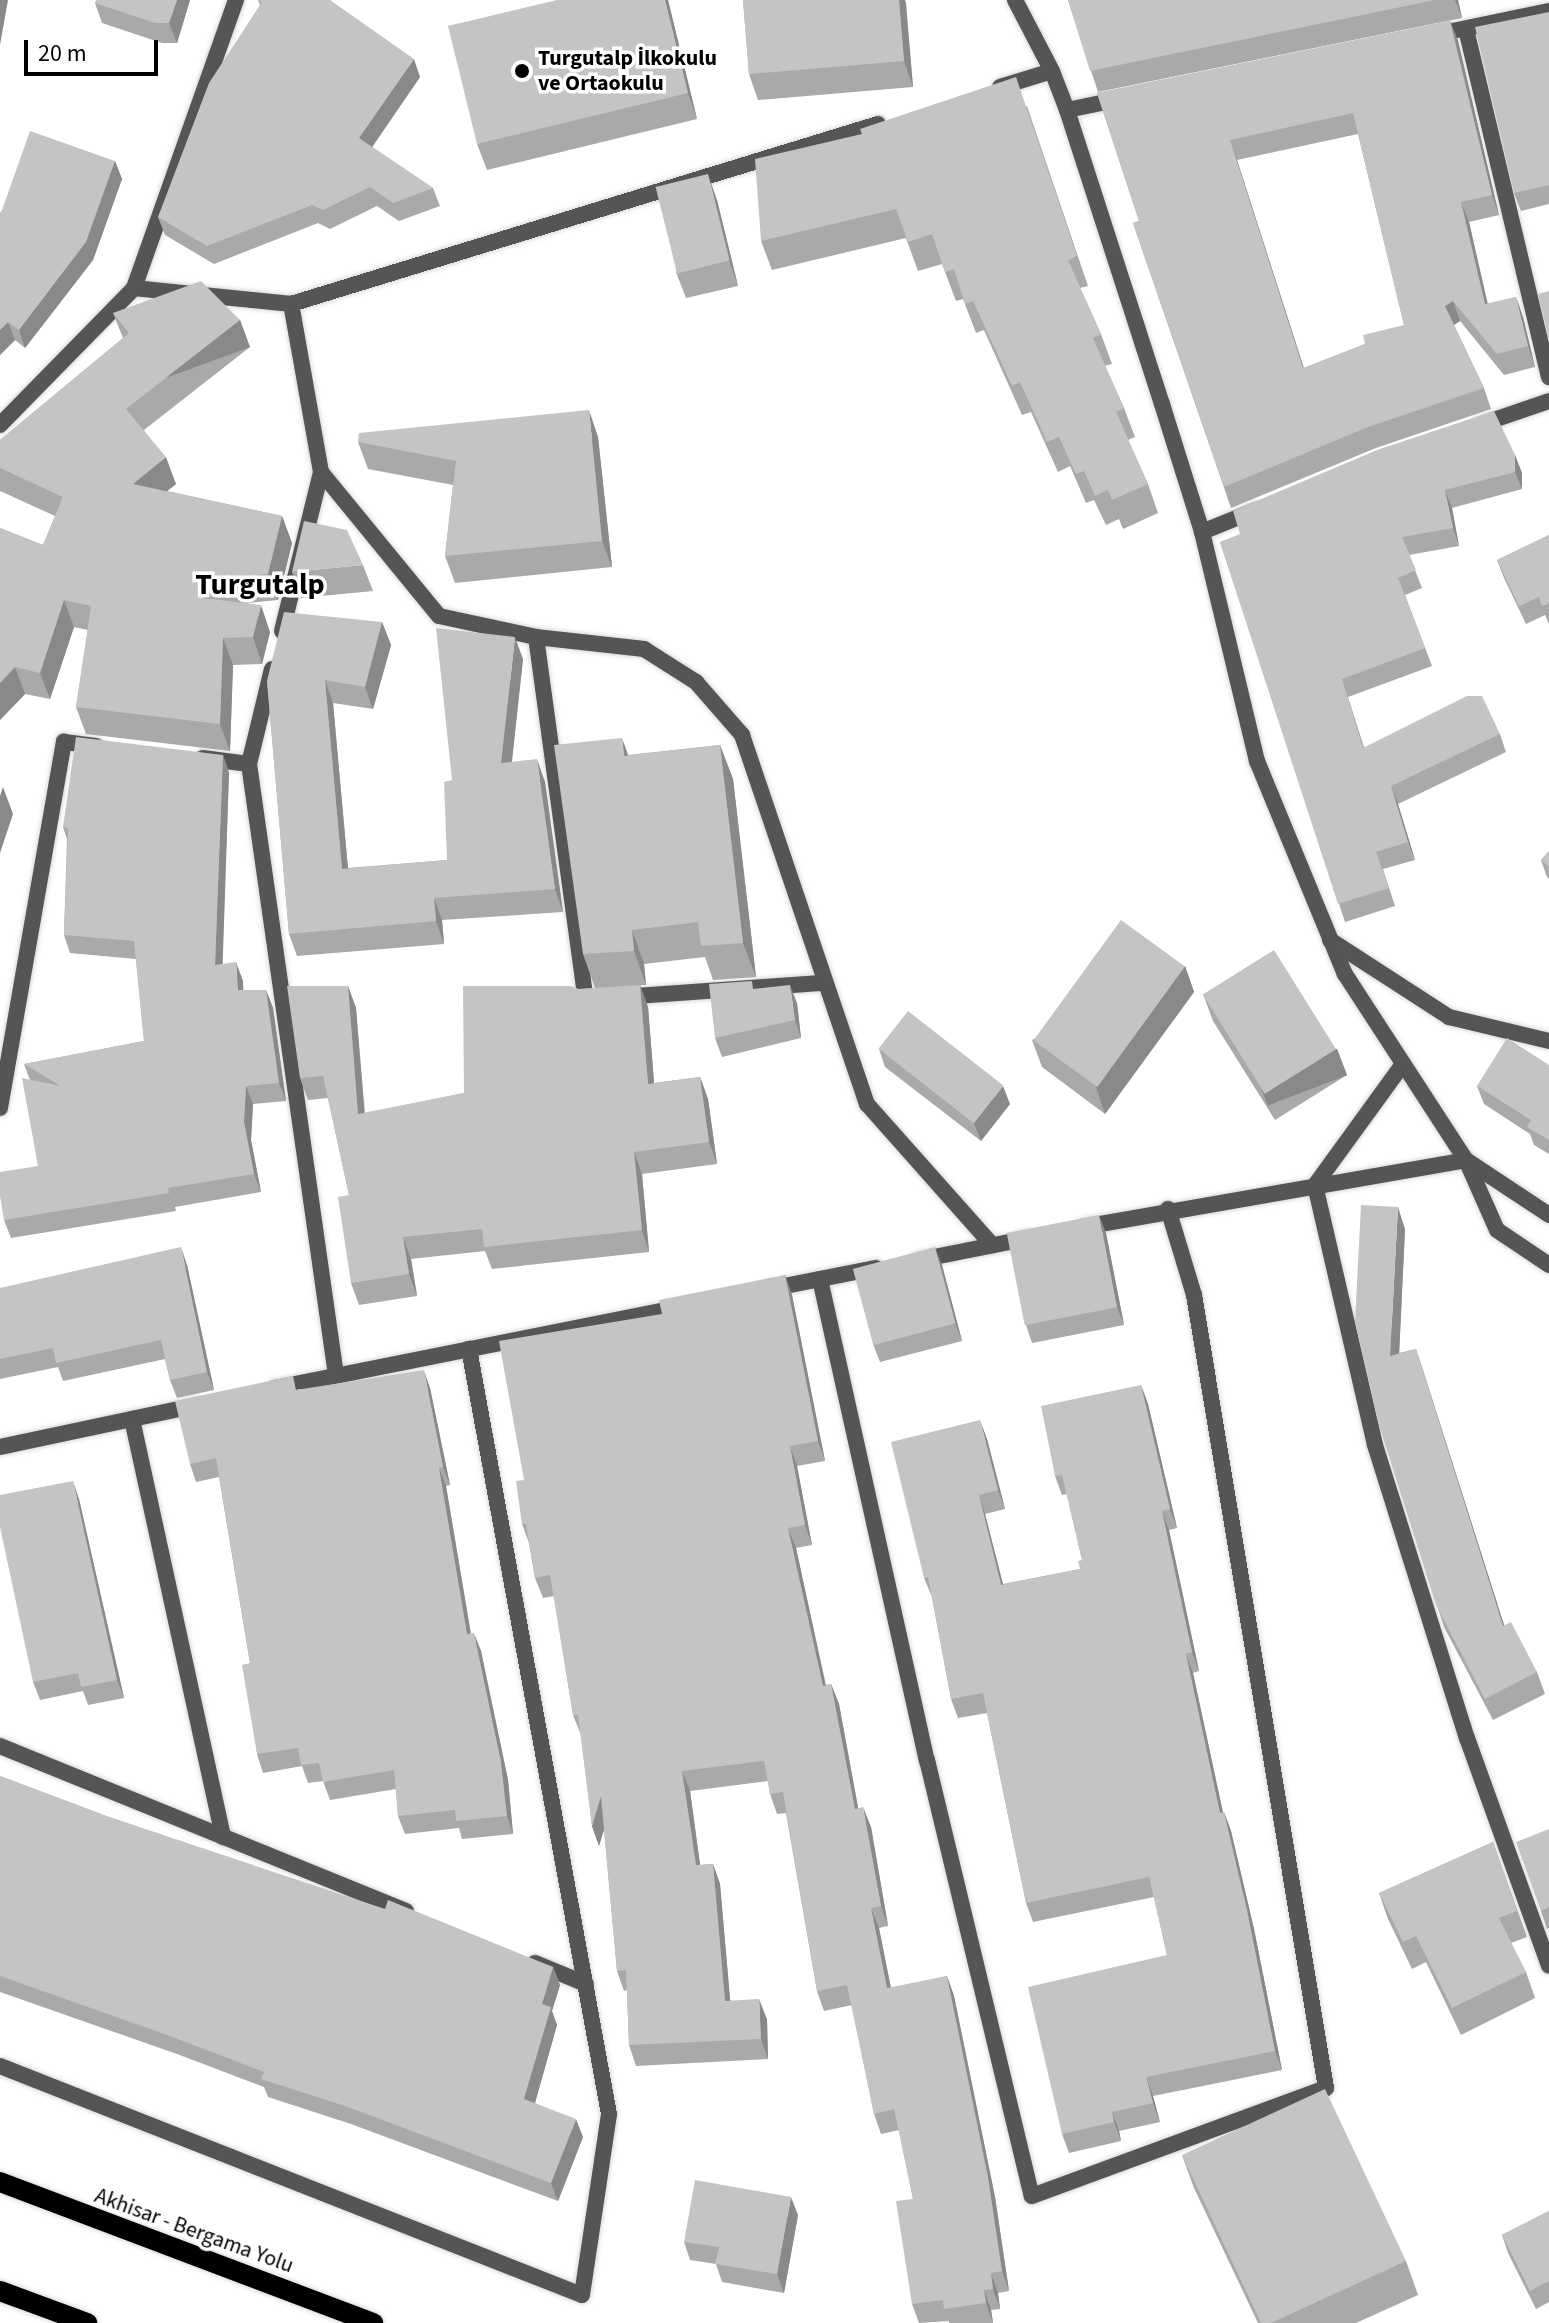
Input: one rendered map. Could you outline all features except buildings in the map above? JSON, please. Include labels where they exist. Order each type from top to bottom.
[{"type":"main road","name":"Akhisar - Bergama Yolu","points":[[0,2182],[373,2323]]},
{"type":"main road","points":[[0,2291],[87,2323]]},
{"type":"street","points":[[0,425],[134,288],[236,0]]},
{"type":"street","points":[[1015,0],[1052,71],[1067,110],[1202,532],[1257,761],[1330,940],[1345,974],[1466,1160],[1497,1230],[1549,1265]]},
{"type":"street","points":[[1420,38],[1549,11]]},
{"type":"street","points":[[1466,29],[1549,377]]},
{"type":"street","points":[[976,94],[1052,71]]},
{"type":"street","points":[[1067,110],[1144,94]]},
{"type":"street","points":[[134,288],[291,304],[900,118]]},
{"type":"street","points":[[291,304],[321,472],[249,764],[336,1375]]},
{"type":"street","points":[[1464,430],[1549,401]]},
{"type":"street","points":[[321,472],[439,616],[536,637],[644,649],[696,682],[742,735],[867,1104],[992,1245]]},
{"type":"street","points":[[1202,532],[1270,504]]},
{"type":"street","points":[[536,637],[586,1000],[824,983]]},
{"type":"street","points":[[0,1108],[64,742],[111,748]]},
{"type":"street","points":[[187,757],[249,764]]},
{"type":"street","points":[[1330,940],[1449,1017],[1549,1041]]},
{"type":"street","points":[[1403,1064],[1315,1185],[1375,1445],[1467,1738],[1549,1966]]},
{"type":"street","points":[[759,1291],[1168,1209],[1466,1160],[1549,1215]]},
{"type":"street","points":[[820,1279],[923,1745],[1032,2196],[1326,2088],[1194,1295],[1168,1209]]},
{"type":"street","points":[[263,1391],[698,1303]]},
{"type":"street","points":[[0,2066],[582,2295],[609,2114],[469,1349]]},
{"type":"street","points":[[0,1447],[220,1400]]},
{"type":"street","points":[[132,1419],[223,1837]]},
{"type":"street","points":[[0,1746],[426,1919]]},
{"type":"street","points":[[513,1954],[586,1984]]},
{"type":"place","name":"Turgutalp İlkokulu ve Ortaokulu","points":[[522,71]]},
{"type":"district","name":"Turgutalp","points":[[260,585]]}]
